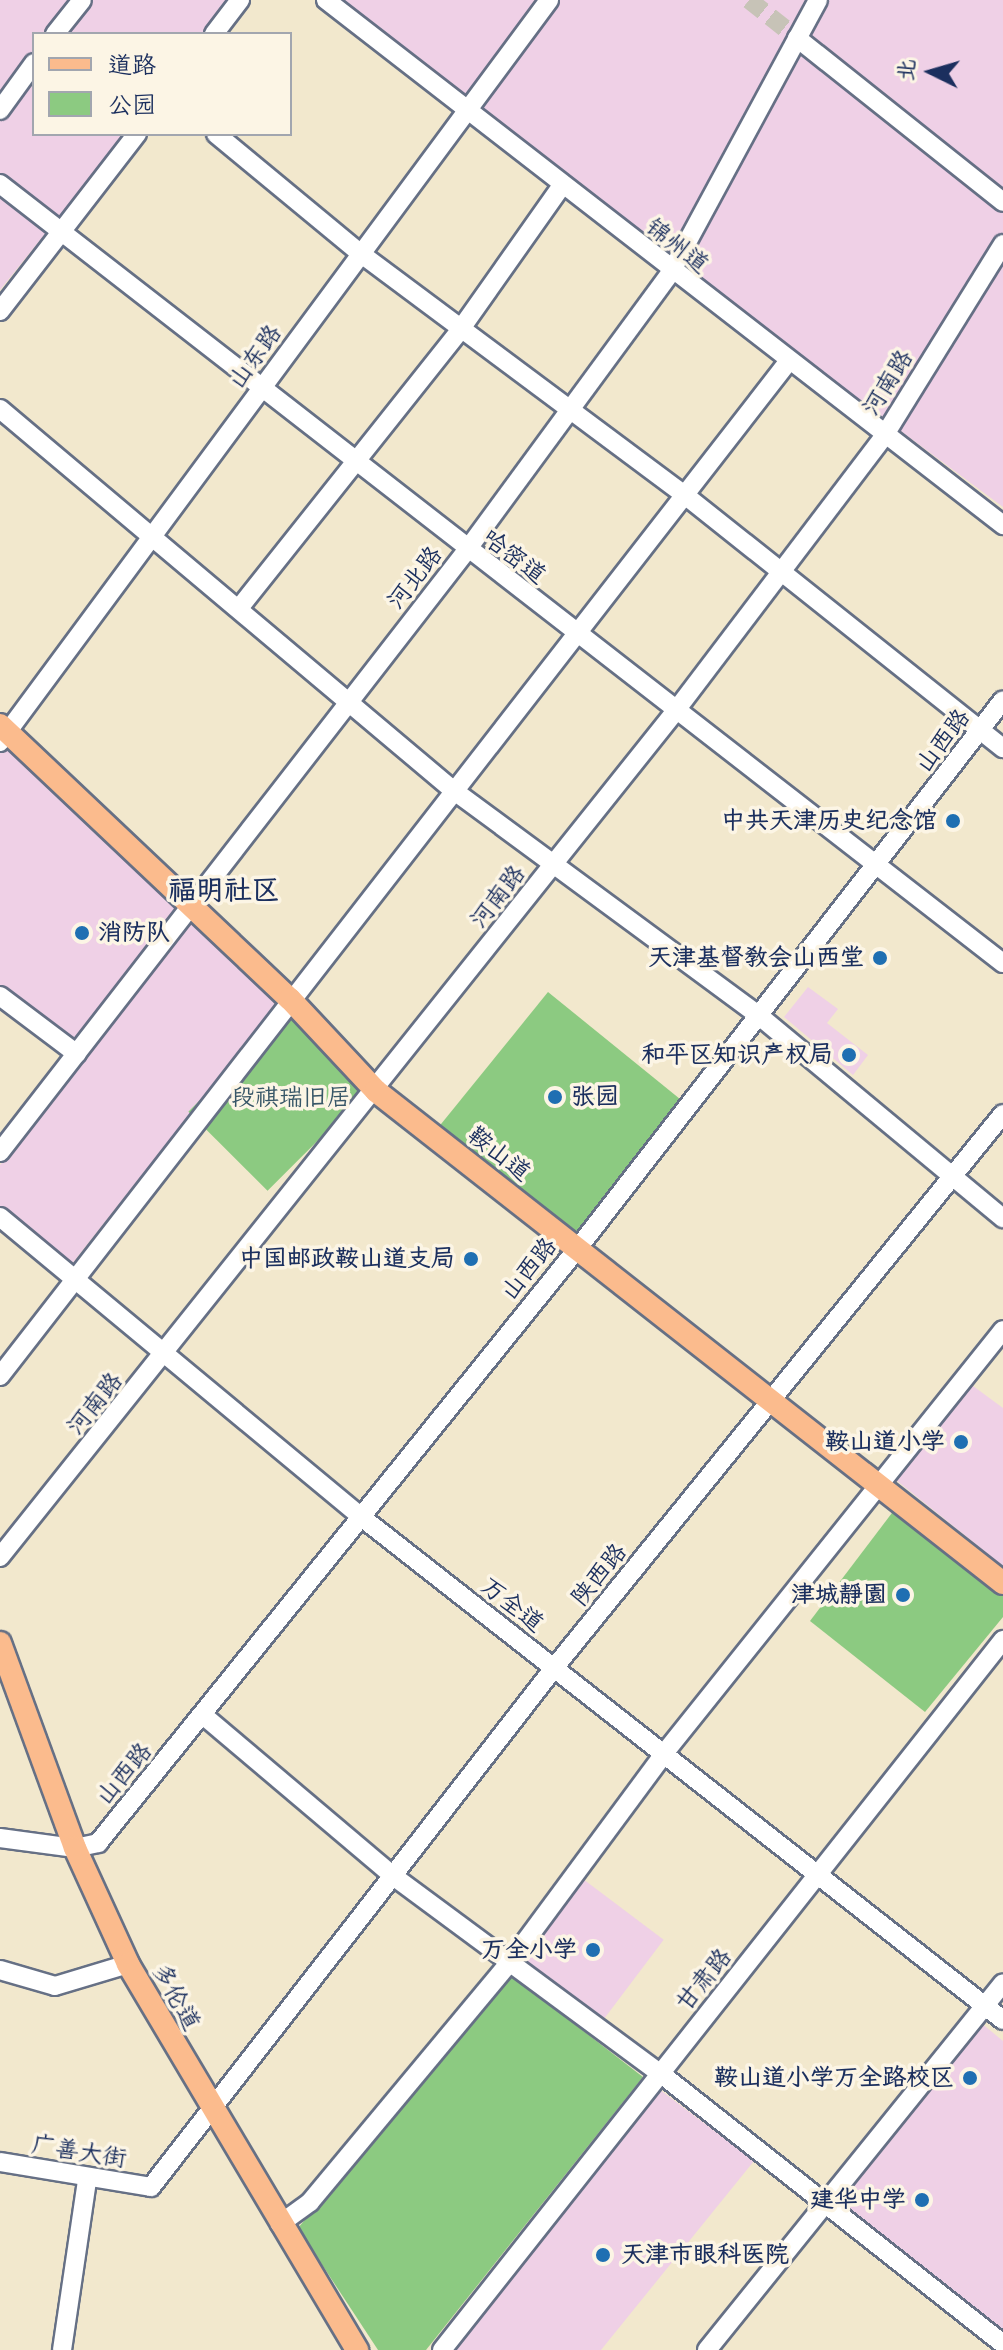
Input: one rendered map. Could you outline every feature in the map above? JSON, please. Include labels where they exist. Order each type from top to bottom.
[{"type":"main road","name":"鞍山道","points":[[3,733],[189,909],[290,999],[376,1091],[1003,1583]]},
{"type":"main road","name":"多伦道","points":[[0,1643],[75,1848],[128,1964],[209,2110],[357,2350]]},
{"type":"street","points":[[57,32],[82,0]]},
{"type":"street","points":[[216,32],[240,0]]},
{"type":"street","name":"锦州道","points":[[326,0],[561,187],[1003,525]]},
{"type":"street","name":"山东路","points":[[3,733],[260,392],[549,0]]},
{"type":"street","name":"河北路","points":[[0,1152],[467,550],[671,272],[818,0]]},
{"type":"street","points":[[797,38],[1003,202]]},
{"type":"street","points":[[0,110],[32,66]]},
{"type":"street","points":[[0,311],[135,136]]},
{"type":"street","points":[[218,136],[360,253],[567,412],[686,496],[1003,748]]},
{"type":"street","name":"哈密道","points":[[0,184],[353,465],[1003,963]]},
{"type":"street","points":[[240,607],[460,330],[561,187]]},
{"type":"street","name":"河南路","points":[[0,1557],[166,1354],[674,713],[884,436],[1003,244]]},
{"type":"street","points":[[0,1376],[788,362]]},
{"type":"street","points":[[0,409],[351,699],[453,790],[552,866],[757,1014],[1003,1218]]},
{"type":"street","name":"山西路","points":[[75,1848],[98,1843],[204,1716],[360,1516],[578,1248],[1003,700]]},
{"type":"street","points":[[0,996],[77,1054]]},
{"type":"street","name":"陕西路","points":[[209,2110],[396,1878],[554,1668],[1003,1114]]},
{"type":"street","name":"万全道","points":[[0,1217],[360,1516],[666,1751],[1003,2020]]},
{"type":"street","points":[[280,2224],[310,2202],[510,1962],[666,1751],[877,1483],[1003,1330]]},
{"type":"street","name":"甘肃路","points":[[442,2350],[1003,1640]]},
{"type":"street","points":[[204,1716],[396,1878],[660,2073],[1003,2344]]},
{"type":"street","points":[[0,1838],[75,1848]]},
{"type":"street","points":[[0,1970],[55,1986],[128,1964]]},
{"type":"street","points":[[707,2350],[823,2201],[1003,1983]]},
{"type":"street","name":"广善大街","points":[[0,2162],[87,2181],[151,2187],[209,2110]]},
{"type":"street","points":[[62,2350],[87,2181]]},
{"type":"shaded area","points":[[0,0],[233,0],[207,32],[32,32],[32,136],[123,136],[0,290]]},
{"type":"shaded area","points":[[336,0],[1003,0],[1003,507],[673,262]]},
{"type":"shaded area","points":[[0,732],[185,912],[75,1058],[0,1001]]},
{"type":"shaded area","points":[[191,921],[279,1001],[71,1265],[0,1208],[0,1165]]},
{"type":"shaded area","points":[[808,987],[838,1009],[827,1023],[868,1055],[853,1075],[784,1017]]},
{"type":"shaded area","name":"鞍山道小学","points":[[969,1383],[1003,1408],[1003,1566],[891,1476]]},
{"type":"shaded area","name":"万全小学","points":[[583,1879],[664,1940],[602,2022],[521,1961]]},
{"type":"shaded area","points":[[980,2022],[1003,2041],[1003,2331],[838,2204]]},
{"type":"shaded area","name":"天津市眼科医院","points":[[659,2089],[754,2161],[601,2350],[455,2350]]},
{"type":"green space","name":"张园","points":[[548,992],[684,1102],[573,1240],[437,1130]]},
{"type":"green space","name":"段祺瑞旧居","points":[[293,1007],[372,1086],[268,1191],[188,1112]]},
{"type":"green space","points":[[898,1505],[1003,1589],[1003,1617],[925,1712],[810,1621]]},
{"type":"green space","points":[[511,1975],[643,2077],[426,2350],[378,2350],[298,2228]]},
{"type":"tunnel","points":[[749,0],[797,38]]},
{"type":"place","name":"中共天津历史纪念馆","points":[[953,821]]},
{"type":"place","name":"消防队","points":[[82,933]]},
{"type":"place","name":"天津基督教会山西堂","points":[[880,958]]},
{"type":"place","name":"和平区知识产权局","points":[[849,1055]]},
{"type":"place","name":"张园","points":[[555,1097]]},
{"type":"place","name":"中国邮政鞍山道支局","points":[[471,1259]]},
{"type":"place","name":"鞍山道小学","points":[[961,1442]]},
{"type":"place","name":"津城靜園","points":[[903,1595]]},
{"type":"place","name":"万全小学","points":[[593,1950]]},
{"type":"place","name":"鞍山道小学万全路校区","points":[[970,2078]]},
{"type":"place","name":"建华中学","points":[[922,2200]]},
{"type":"place","name":"天津市眼科医院","points":[[603,2255]]},
{"type":"district","name":"福明社区","points":[[224,891]]}]
